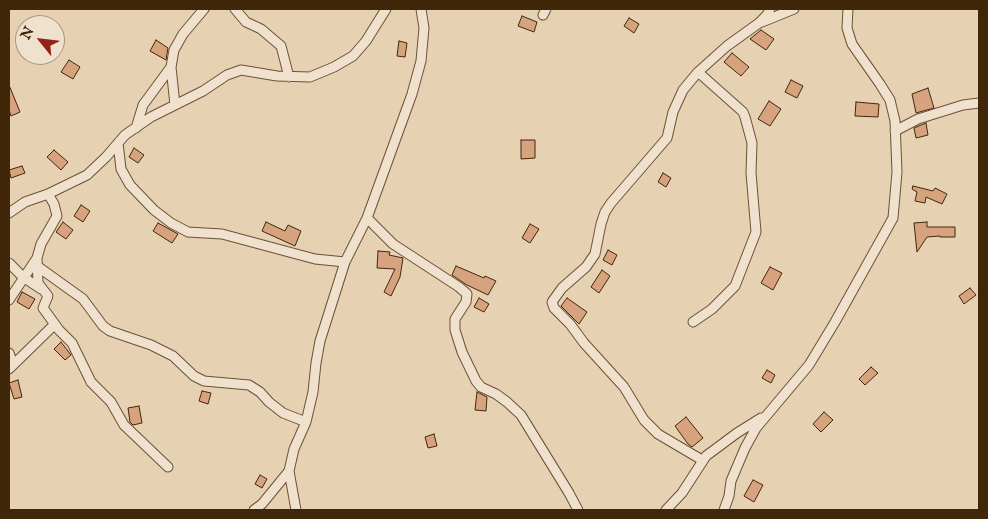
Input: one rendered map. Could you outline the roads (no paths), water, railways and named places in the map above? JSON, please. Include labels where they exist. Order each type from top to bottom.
[{"type":"street","points":[[175,105],[171,66],[174,50],[183,34],[204,9]]},
{"type":"street","points":[[235,9],[246,22],[262,29],[281,46],[289,78]]},
{"type":"street","points":[[9,213],[25,202],[48,194],[86,174],[106,157],[125,135],[152,117],[202,92],[227,75],[241,70],[289,78],[310,77],[334,68],[353,56],[366,41],[386,9]]},
{"type":"street","points":[[296,510],[289,471],[294,449],[306,422],[313,392],[320,341],[345,262],[367,218],[412,94],[421,53],[424,28],[421,9]]},
{"type":"street","points":[[702,460],[666,439],[644,420],[624,388],[552,305],[562,288],[586,267],[595,254],[601,224],[608,207],[668,138],[676,103],[683,90],[698,72],[727,46],[759,23],[770,9]]},
{"type":"street","points":[[759,23],[794,9]]},
{"type":"street","points":[[724,510],[729,496],[731,481],[756,428],[810,365],[893,218],[897,172],[896,131],[890,100],[848,36],[848,9]]},
{"type":"street","points":[[136,128],[143,105],[171,66]]},
{"type":"street","points":[[693,322],[712,309],[735,286],[756,232],[751,173],[752,143],[748,123],[743,112],[698,72]]},
{"type":"street","points":[[896,131],[918,119],[963,105],[979,103]]},
{"type":"street","points":[[118,143],[120,169],[130,185],[154,210],[171,223],[188,232],[222,234],[315,259],[345,262]]},
{"type":"street","points":[[41,289],[38,283],[37,262],[41,244],[57,218],[57,211],[48,194]]},
{"type":"street","points":[[367,218],[393,244],[467,294],[466,302],[455,319],[454,324],[459,346],[470,369],[481,387],[496,394],[521,415],[578,510]]},
{"type":"street","points":[[9,262],[23,277],[48,296],[43,308],[54,325],[72,343],[91,382],[111,402],[124,425],[168,467]]},
{"type":"street","points":[[9,300],[23,277],[37,262]]},
{"type":"street","points":[[37,262],[83,299],[103,326],[110,331],[152,344],[173,356],[194,376],[204,381],[249,385],[260,392],[283,413],[306,422]]},
{"type":"street","points":[[9,369],[54,325]]},
{"type":"street","points":[[9,353],[12,361],[9,369]]},
{"type":"street","points":[[666,510],[682,494],[702,460],[737,433],[765,416]]},
{"type":"street","points":[[254,510],[262,504],[289,471]]}]
